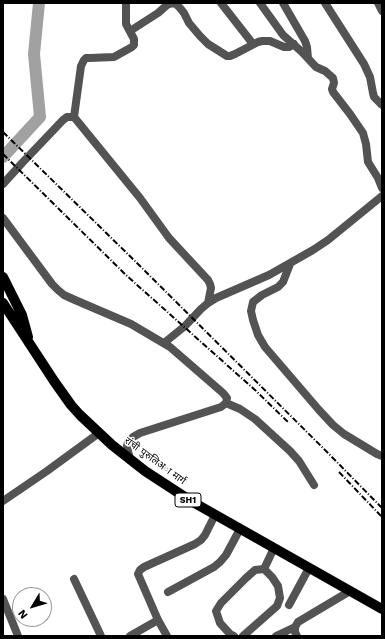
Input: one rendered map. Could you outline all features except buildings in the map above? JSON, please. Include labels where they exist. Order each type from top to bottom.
[{"type":"main road","name":"SH1","points":[[3,277],[22,315],[31,346]]},
{"type":"main road","name":"रांची पुरुलिअा मार्ग","points":[[3,303],[71,405],[99,433],[130,460],[191,501],[382,609]]},
{"type":"street","points":[[126,3],[126,24],[134,39],[132,47],[114,57],[86,58],[82,63],[74,117],[140,198],[169,238],[208,280],[211,288],[208,303]]},
{"type":"street","points":[[221,3],[253,44]]},
{"type":"street","points":[[260,3],[281,32],[308,58],[316,68],[325,71],[333,78],[333,92],[363,134],[368,162],[378,178],[382,188]]},
{"type":"street","points":[[284,3],[305,41],[308,58]]},
{"type":"street","points":[[325,3],[364,64],[370,77],[372,93],[374,97],[382,104]]},
{"type":"street","points":[[378,3],[382,11]]},
{"type":"street","points":[[130,31],[158,13],[167,5],[176,4],[200,36],[208,44],[214,46],[227,56],[235,54],[253,44],[266,40],[284,47],[294,44]]},
{"type":"street","points":[[3,184],[58,125],[67,117],[74,117]]},
{"type":"street","points":[[164,344],[208,303],[216,298],[269,275],[313,250],[328,240],[382,196]]},
{"type":"street","points":[[3,218],[52,284],[64,295],[131,324],[170,347],[227,398],[226,403],[221,407],[140,433],[133,437],[128,442],[127,446],[130,460]]},
{"type":"street","points":[[290,264],[283,282],[278,287],[253,302],[251,311],[258,335],[265,347],[333,425],[344,434],[382,456]]},
{"type":"street","points":[[226,403],[249,414],[267,429],[295,456],[314,485]]},
{"type":"street","points":[[3,501],[99,433]]},
{"type":"street","points":[[167,636],[158,620],[138,574],[140,570],[201,540],[215,515]]},
{"type":"street","points":[[168,592],[214,567],[220,562],[226,555],[240,529]]},
{"type":"street","points":[[264,569],[274,548]]},
{"type":"street","points":[[289,605],[309,568]]},
{"type":"street","points":[[234,636],[220,624],[216,611],[221,603],[255,570],[264,569]]},
{"type":"street","points":[[243,636],[277,606],[280,598],[278,586],[264,569]]},
{"type":"street","points":[[74,579],[101,636]]},
{"type":"street","points":[[276,636],[295,627],[298,622],[350,591]]},
{"type":"street","points":[[4,604],[18,636]]},
{"type":"street","points":[[130,636],[158,620]]},
{"type":"street","points":[[295,627],[297,636]]},
{"type":"waterway","points":[[3,157],[40,117],[34,54],[39,3]]},
{"type":"railway","points":[[3,132],[140,266],[382,508]]},
{"type":"railway","points":[[3,154],[127,276],[255,390],[289,423]]},
{"type":"railway","points":[[339,472],[382,517]]}]
